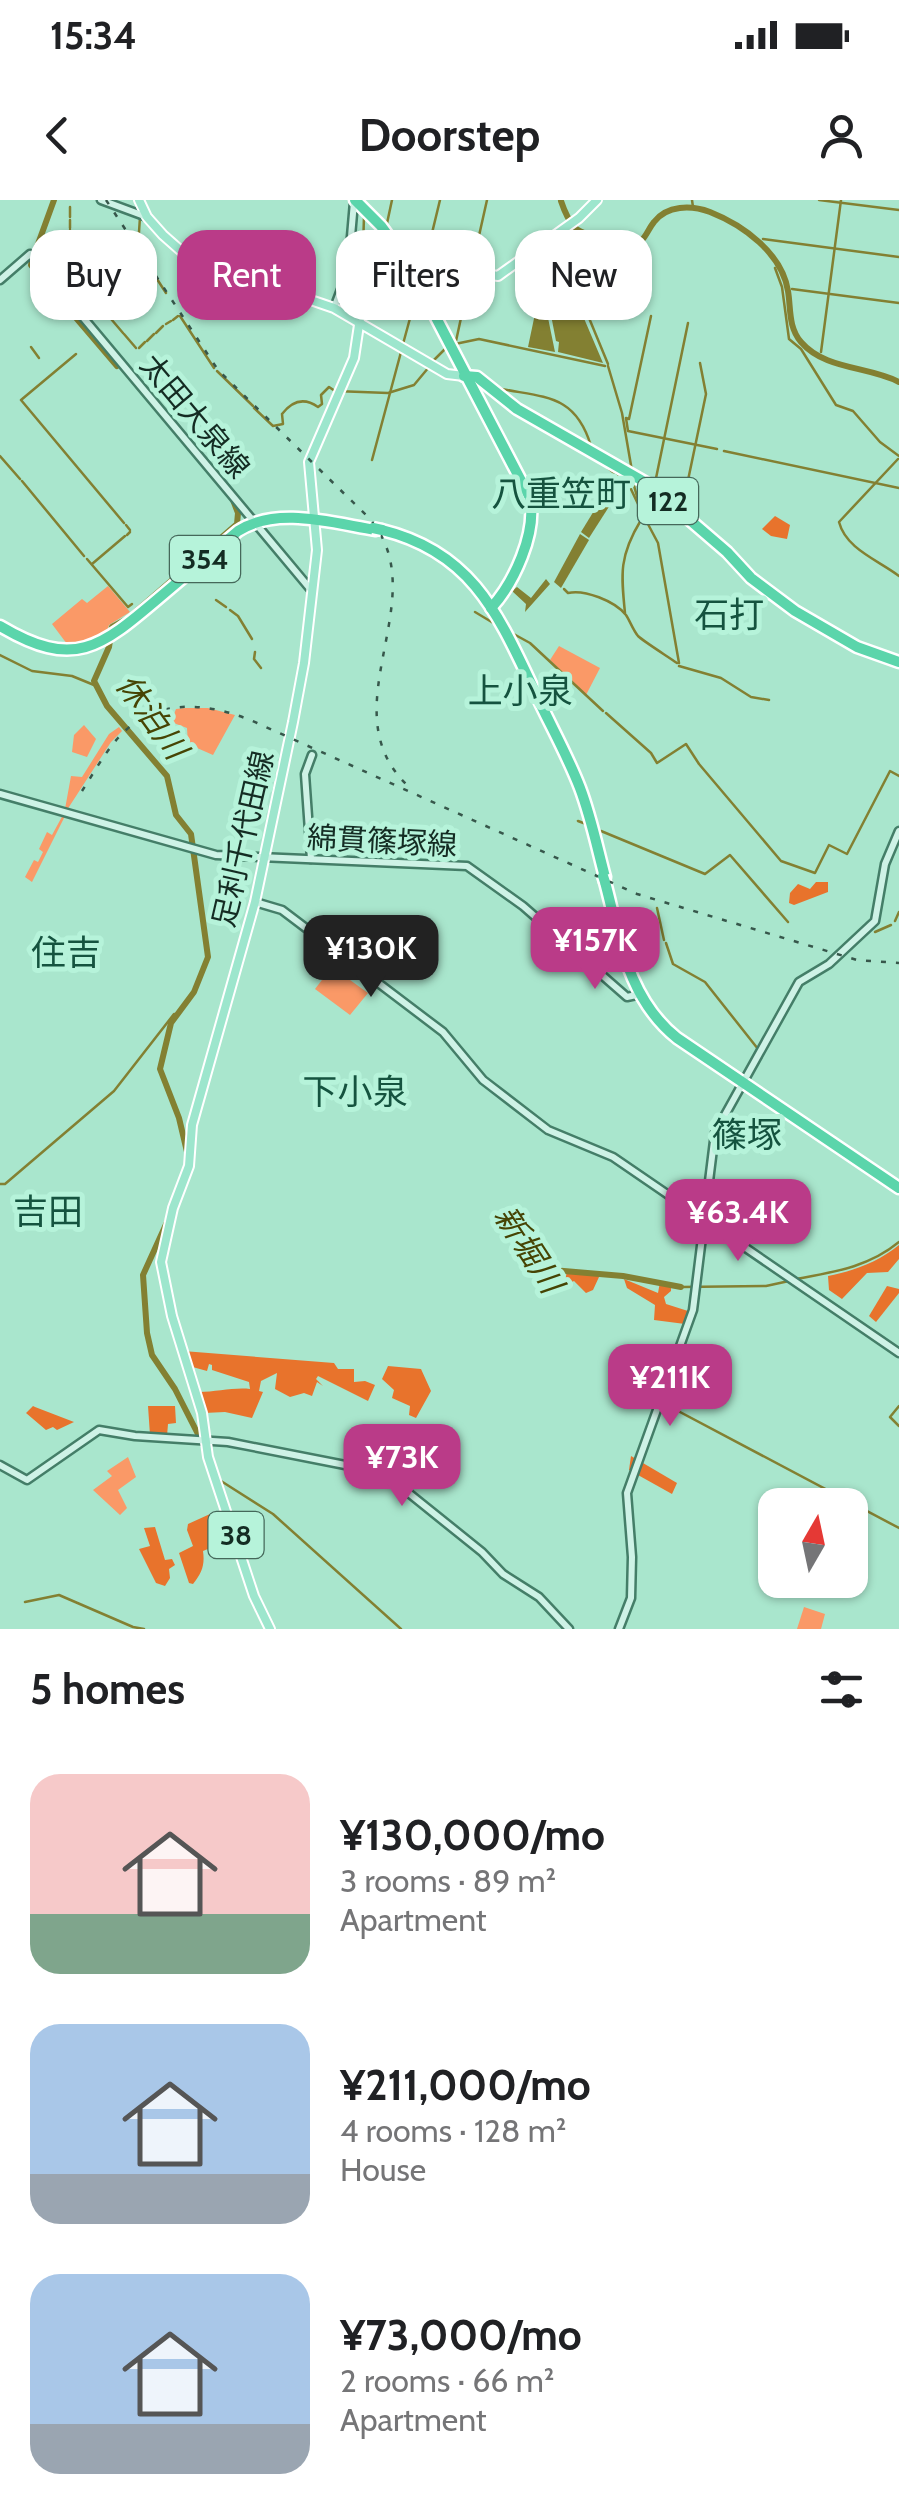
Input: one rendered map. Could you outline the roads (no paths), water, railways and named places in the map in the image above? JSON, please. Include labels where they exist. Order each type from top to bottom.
[{"type":"highway","name":"122","points":[[354,200],[384,230]]},
{"type":"highway","name":"122","points":[[436,320],[527,491],[532,508],[528,542],[492,606]]},
{"type":"highway","name":"122","points":[[466,376],[476,378],[514,409],[648,484],[727,552],[750,578],[795,611],[857,647],[899,662]]},
{"type":"highway","name":"354","points":[[0,625],[55,648],[82,646],[109,637],[254,521],[280,517],[379,530],[420,545],[446,560],[492,606],[574,779],[629,971],[640,994],[674,1034],[899,1187]]},
{"type":"main road","points":[[101,200],[147,217]]},
{"type":"main road","points":[[139,200],[147,217],[174,247],[194,261],[334,308],[449,375],[466,376]]},
{"type":"main road","points":[[334,308],[348,271],[354,200]]},
{"type":"main road","points":[[495,276],[572,223],[597,200]]},
{"type":"main road","name":"太田大泉線","points":[[0,280],[30,254],[312,591]]},
{"type":"main road","name":"足利千代田線","points":[[270,1629],[254,1596],[208,1457],[202,1414],[172,1316],[161,1262],[173,1208],[189,1166],[192,1125],[255,902],[302,675],[317,550],[309,462],[354,358],[359,322]]},
{"type":"main road","points":[[311,859],[305,772],[312,755]]},
{"type":"main road","name":"綿貫篠塚線","points":[[0,794],[216,855],[467,866],[523,906],[627,997],[640,994]]},
{"type":"main road","points":[[620,1629],[631,1598],[627,1492],[692,1310],[715,1132],[802,979],[828,964],[873,924],[885,864],[899,831]]},
{"type":"main road","points":[[255,902],[282,910],[442,1032],[484,1080],[550,1132],[603,1151],[899,1354]]},
{"type":"main road","points":[[0,1465],[27,1480],[98,1430],[203,1440],[346,1465],[390,1478],[475,1546],[503,1574],[539,1596],[569,1629]]},
{"type":"waterway","name":"休泊川","points":[[43,230],[54,200]]},
{"type":"waterway","points":[[386,228],[392,200]]},
{"type":"waterway","points":[[433,230],[440,200]]},
{"type":"waterway","points":[[480,230],[487,200]]},
{"type":"waterway","points":[[692,200],[693,207]]},
{"type":"waterway","points":[[819,200],[899,210]]},
{"type":"waterway","points":[[821,352],[841,200]]},
{"type":"waterway","points":[[561,201],[575,228],[618,243],[641,241],[659,216],[680,208],[695,208],[723,218],[759,242],[778,264],[788,291],[792,324],[801,342],[834,363],[899,382]]},
{"type":"waterway","points":[[70,207],[70,217]]},
{"type":"waterway","points":[[364,216],[364,230]]},
{"type":"waterway","points":[[139,230],[140,217]]},
{"type":"waterway","points":[[70,220],[70,228]]},
{"type":"waterway","points":[[763,239],[899,257]]},
{"type":"waterway","points":[[775,268],[782,287],[789,339],[801,349],[836,405],[853,411],[880,442],[899,456]]},
{"type":"waterway","points":[[157,279],[166,293]]},
{"type":"waterway","points":[[792,289],[899,303]]},
{"type":"waterway","points":[[173,320],[177,317]]},
{"type":"waterway","name":"休泊川","points":[[78,320],[117,366]]},
{"type":"waterway","points":[[112,320],[123,333]]},
{"type":"waterway","points":[[183,320],[214,368]]},
{"type":"waterway","points":[[403,344],[410,320]]},
{"type":"waterway","points":[[456,341],[461,320]]},
{"type":"waterway","points":[[590,320],[608,364]]},
{"type":"waterway","points":[[650,320],[629,419],[626,418],[628,431],[717,449]]},
{"type":"waterway","points":[[166,324],[171,321]]},
{"type":"waterway","points":[[655,483],[688,323]]},
{"type":"waterway","points":[[156,333],[163,326]]},
{"type":"waterway","points":[[124,334],[136,348]]},
{"type":"waterway","points":[[147,341],[154,334]]},
{"type":"waterway","points":[[455,344],[479,339],[605,366]]},
{"type":"waterway","points":[[139,348],[145,342]]},
{"type":"waterway","points":[[31,347],[39,358]]},
{"type":"waterway","points":[[434,360],[446,348]]},
{"type":"waterway","points":[[372,460],[401,352]]},
{"type":"waterway","points":[[76,354],[21,400],[124,523]]},
{"type":"waterway","points":[[687,485],[706,394],[700,363]]},
{"type":"waterway","points":[[608,366],[622,413],[632,471]]},
{"type":"waterway","points":[[254,408],[273,426],[283,424],[282,414],[290,406],[303,401],[318,407],[322,404],[321,395],[329,387],[335,391],[388,393],[414,385],[429,367]]},
{"type":"waterway","points":[[217,371],[253,406]]},
{"type":"waterway","points":[[497,388],[543,397],[567,407],[591,446]]},
{"type":"waterway","points":[[724,451],[899,488]]},
{"type":"waterway","points":[[0,456],[20,479]]},
{"type":"waterway","points":[[898,459],[839,522],[848,540],[899,576]]},
{"type":"waterway","points":[[608,464],[629,485],[638,504]]},
{"type":"waterway","points":[[22,481],[84,556]]},
{"type":"waterway","points":[[633,482],[641,511],[658,543],[679,663]]},
{"type":"waterway","name":"休泊川","points":[[188,1156],[179,1118],[160,1069],[171,1023],[194,992],[208,957],[191,834],[176,815],[167,776],[107,706],[94,681],[109,647],[112,627],[127,619],[237,524],[233,500]]},
{"type":"waterway","points":[[625,613],[623,565],[641,520],[640,511]]},
{"type":"waterway","points":[[126,525],[130,530]]},
{"type":"waterway","points":[[127,535],[130,532]]},
{"type":"waterway","points":[[92,564],[125,536]]},
{"type":"waterway","points":[[87,559],[128,607],[132,604]]},
{"type":"waterway","points":[[564,589],[615,605],[638,636],[677,663]]},
{"type":"waterway","points":[[216,600],[226,607]]},
{"type":"waterway","points":[[230,610],[252,639]]},
{"type":"waterway","points":[[475,612],[495,624]]},
{"type":"waterway","points":[[510,632],[530,643],[603,711]]},
{"type":"waterway","points":[[255,652],[254,659],[261,668]]},
{"type":"waterway","points":[[0,655],[32,671],[72,676],[94,685]]},
{"type":"waterway","points":[[679,666],[721,678],[751,697],[769,700]]},
{"type":"waterway","points":[[606,713],[657,763],[686,744],[781,861],[815,873],[829,845],[847,854],[890,771],[899,776]]},
{"type":"waterway","points":[[578,821],[586,824]]},
{"type":"waterway","points":[[601,831],[705,874],[730,855],[788,922]]},
{"type":"waterway","points":[[657,908],[664,940]]},
{"type":"waterway","points":[[895,921],[899,912]]},
{"type":"waterway","points":[[875,932],[891,925]]},
{"type":"waterway","points":[[666,943],[673,964],[705,982],[758,1049]]},
{"type":"waterway","name":"休泊川","points":[[0,1184],[5,1184],[114,1091],[177,1015]]},
{"type":"waterway","points":[[168,1220],[143,1275],[147,1333],[152,1355],[202,1442]]},
{"type":"waterway","points":[[796,1279],[863,1263],[899,1242]]},
{"type":"waterway","points":[[552,1270],[623,1276],[681,1287]]},
{"type":"waterway","points":[[681,1287],[766,1286],[789,1281]]},
{"type":"waterway","name":"新堀川","points":[[663,1403],[899,1528]]},
{"type":"waterway","points":[[899,1406],[890,1417],[899,1426]]},
{"type":"waterway","points":[[221,1481],[273,1514],[401,1629]]},
{"type":"waterway","points":[[25,1602],[59,1595],[144,1629]]},
{"type":"railway","points":[[106,200],[218,370],[368,517],[387,548],[393,581],[377,722],[386,755],[408,786]]},
{"type":"railway","points":[[82,791],[103,757],[133,724],[166,709],[202,707],[257,723],[637,894],[857,960],[899,963]]},
{"type":"district","name":"八重笠町","points":[[561,493]]},
{"type":"district","name":"石打","points":[[729,614]]},
{"type":"district","name":"上小泉","points":[[520,690]]},
{"type":"district","name":"住吉","points":[[66,952]]},
{"type":"district","name":"下小泉","points":[[355,1091]]},
{"type":"district","name":"篠塚","points":[[747,1134]]},
{"type":"district","name":"吉田","points":[[48,1211]]}]
